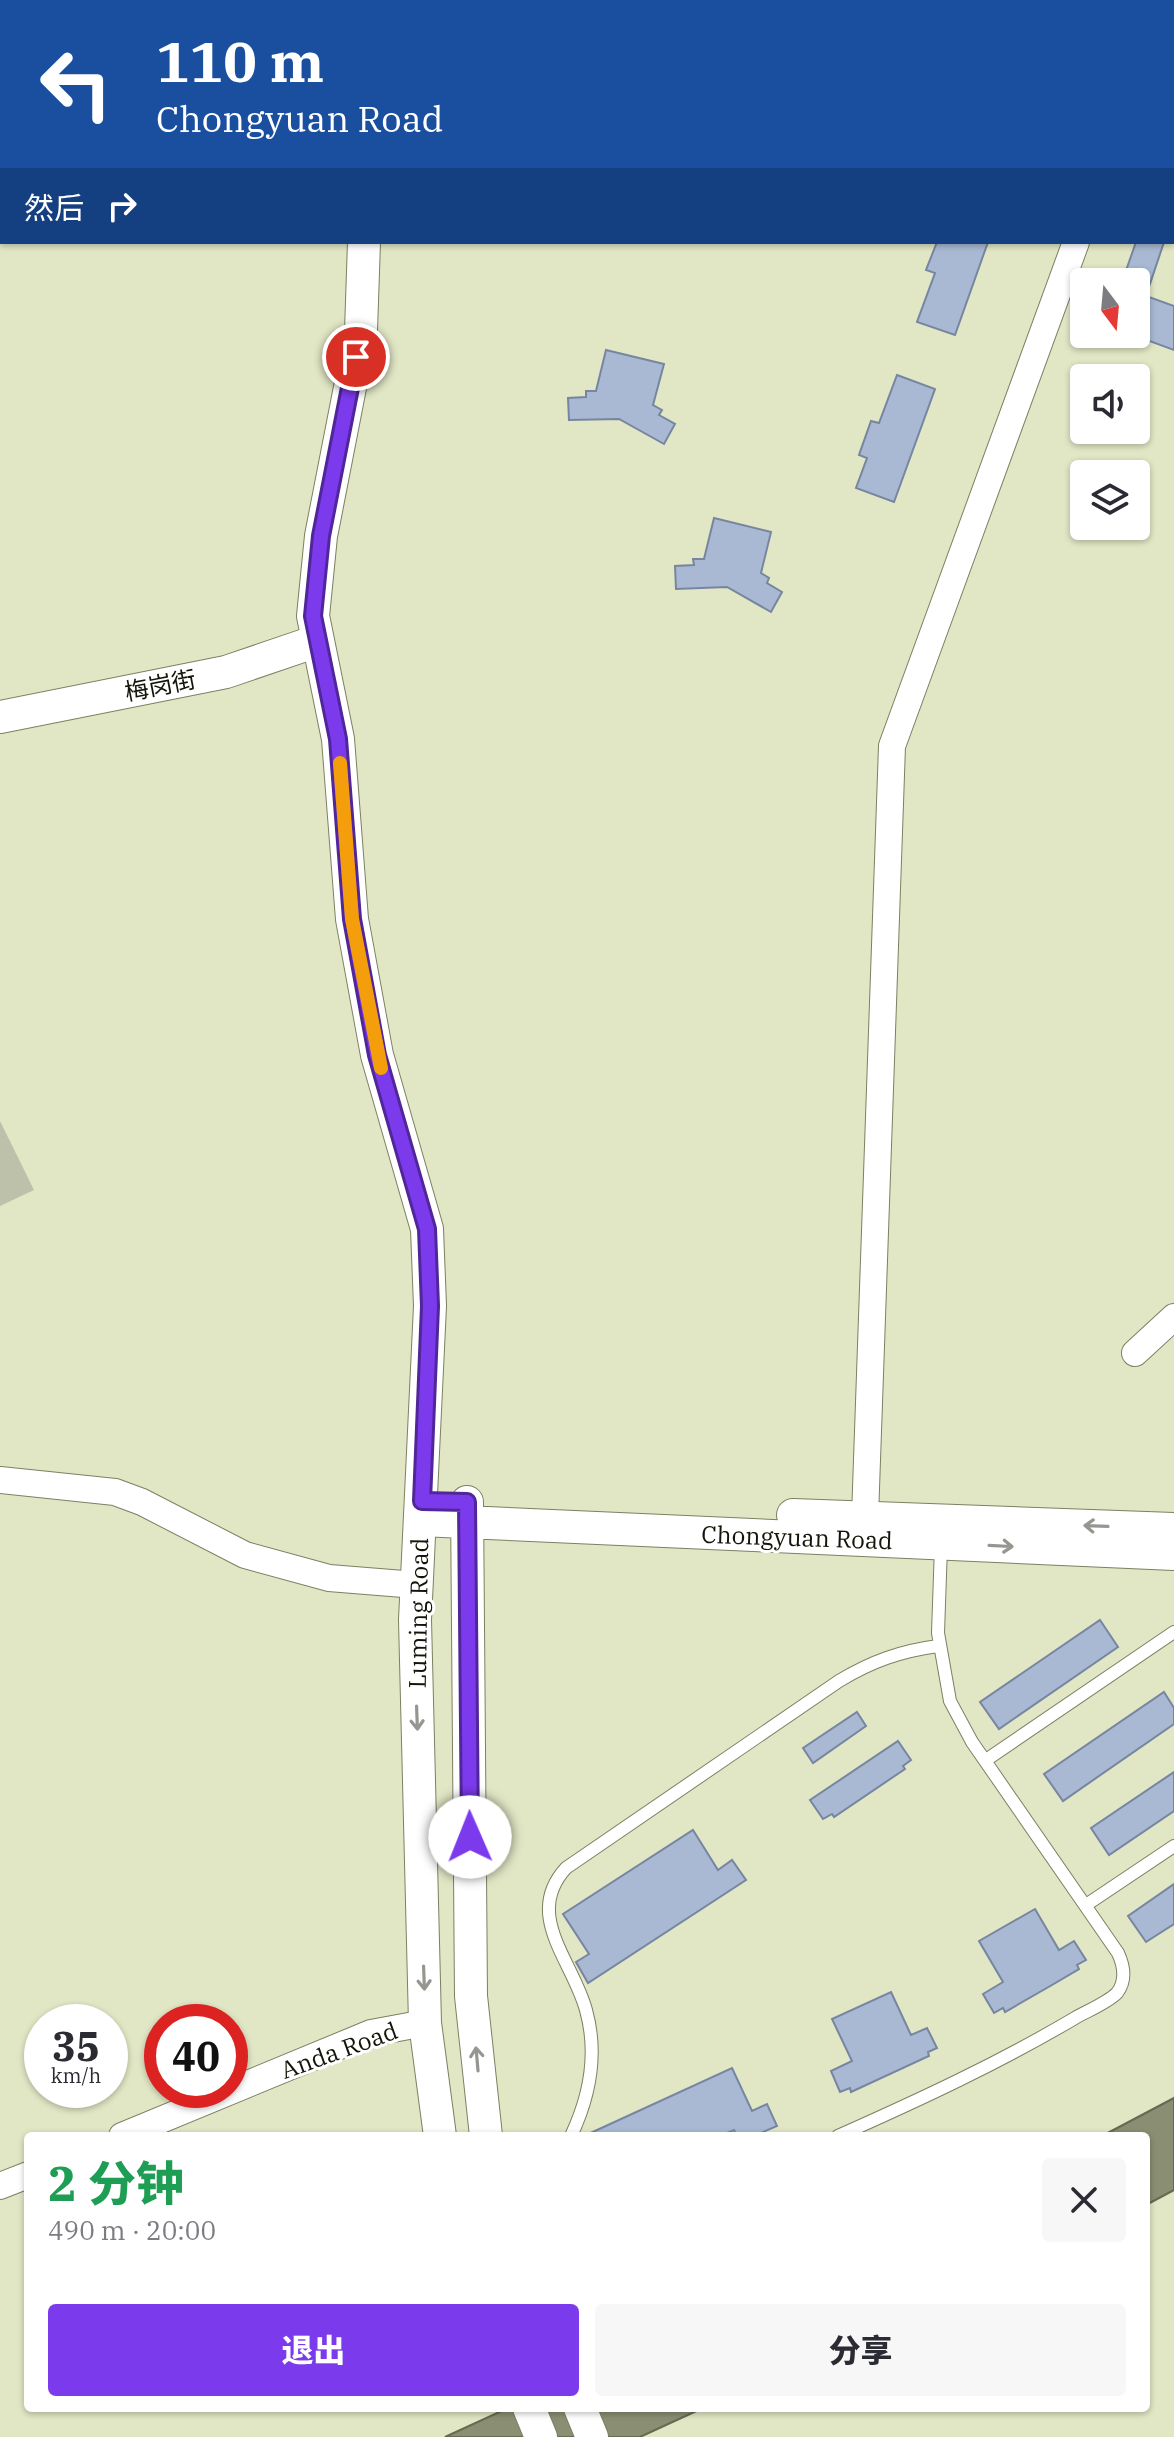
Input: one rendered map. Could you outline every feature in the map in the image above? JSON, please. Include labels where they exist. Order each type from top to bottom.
[{"type":"street","name":"Luming Road","points":[[364,244],[361,331],[321,536],[313,616],[338,739],[352,919],[377,1055],[427,1229],[430,1306],[416,1585],[425,2023],[439,2132]]},
{"type":"street","points":[[865,1517],[892,746],[1075,244]]},
{"type":"street","name":"梅岗街","points":[[0,717],[226,672],[317,641]]},
{"type":"street","points":[[1135,1353],[1174,1317]]},
{"type":"street","points":[[0,1480],[115,1492],[142,1502],[245,1555],[329,1578],[416,1585]]},
{"type":"street","name":"Chongyuan Road","points":[[421,1510],[941,1543],[1174,1554]]},
{"type":"street","name":"Luming Road","points":[[467,1512],[471,1996],[486,2132]]},
{"type":"street","name":"Chongyuan Road","points":[[467,1512],[865,1517],[1174,1529]]},
{"type":"street","name":"Anda Road","points":[[132,2132],[371,2033],[425,2023]]},
{"type":"street","points":[[0,2186],[24,2177]]},
{"type":"street","points":[[531,2412],[541,2437]]},
{"type":"street","points":[[582,2412],[592,2437]]},
{"type":"lane","points":[[847,2132],[980,2070],[1116,1994],[1123,1981],[1124,1966],[1086,1905],[960,1722],[950,1701],[938,1646],[941,1543]]},
{"type":"lane","points":[[986,1760],[1174,1632]]},
{"type":"lane","points":[[572,2132],[591,2076],[590,2032],[579,1989],[548,1920],[547,1901],[553,1883],[566,1868],[839,1681],[892,1655],[938,1646]]},
{"type":"lane","points":[[1086,1905],[1174,1846]]},
{"type":"shaded area","points":[[0,1121],[34,1190],[0,1206]]},
{"type":"shaded area","points":[[1174,2098],[1174,2190],[1150,2203],[1150,2132],[1110,2132]]},
{"type":"shaded area","points":[[499,2412],[694,2412],[640,2437],[445,2437]]},
{"type":"building","points":[[936,244],[987,244],[955,335],[917,322],[935,273],[926,270]]},
{"type":"building","points":[[1135,244],[1163,244],[1150,284],[1150,268],[1127,268]]},
{"type":"building","points":[[1150,297],[1174,306],[1174,350],[1150,341]]},
{"type":"building","points":[[606,350],[664,364],[653,405],[662,410],[659,415],[675,424],[664,444],[619,419],[569,420],[568,398],[586,397],[586,391],[596,391]]},
{"type":"building","points":[[897,375],[935,389],[894,502],[856,488],[867,458],[859,455],[871,421],[879,423]]},
{"type":"building","points":[[714,518],[771,532],[761,573],[769,578],[767,583],[782,592],[771,612],[727,587],[676,589],[675,566],[694,565],[693,559],[704,559]]},
{"type":"building","points":[[1100,1620],[1118,1647],[999,1729],[980,1702]]},
{"type":"building","points":[[1164,1692],[1174,1708],[1174,1724],[1063,1801],[1044,1774]]},
{"type":"building","points":[[857,1712],[866,1726],[813,1763],[803,1748]]},
{"type":"building","points":[[898,1741],[911,1760],[903,1766],[905,1769],[834,1817],[832,1814],[823,1819],[810,1800]]},
{"type":"building","points":[[1174,1772],[1174,1811],[1109,1855],[1091,1828]]},
{"type":"building","points":[[693,1830],[718,1870],[732,1860],[746,1880],[588,1983],[576,1962],[589,1954],[563,1914]]},
{"type":"building","points":[[1174,1884],[1174,1924],[1146,1942],[1128,1916]]},
{"type":"building","points":[[1035,1909],[1059,1950],[1074,1941],[1086,1960],[1077,1965],[1079,1969],[1052,1985],[1005,2012],[1003,2008],[994,2013],[983,1994],[1003,1982],[979,1941]]},
{"type":"building","points":[[891,1992],[911,2035],[927,2028],[937,2048],[928,2052],[929,2056],[851,2092],[850,2088],[840,2092],[831,2071],[852,2061],[832,2019]]},
{"type":"building","points":[[732,2068],[752,2111],[767,2104],[777,2126],[763,2132],[593,2132]]},
{"type":"slow traffic","points":[[340,763],[352,919],[381,1068]]},
{"type":"route","points":[[356,357],[321,536],[313,616],[324,685],[338,739],[352,919],[377,1055],[427,1229],[430,1306],[422,1501],[467,1502],[470,1837]]}]
